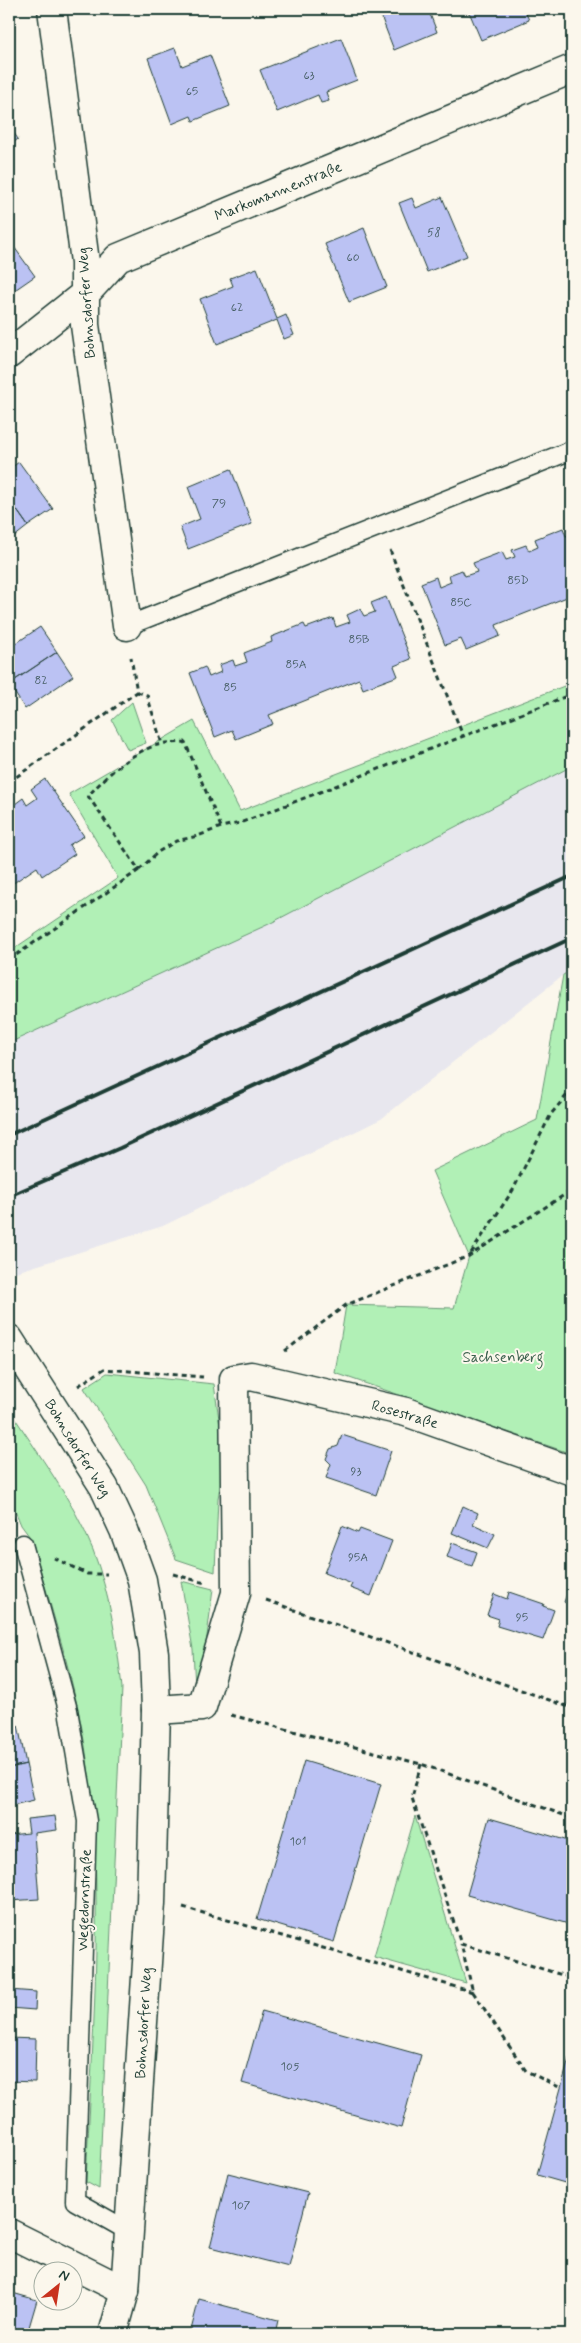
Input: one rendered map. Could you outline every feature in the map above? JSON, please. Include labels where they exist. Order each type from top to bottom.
[{"type":"street","name":"Bohnsdorfer Weg","points":[[52,9],[85,262],[85,325],[127,626]]},
{"type":"street","name":"Markomannenstraße","points":[[9,354],[86,293],[118,258],[572,69]]},
{"type":"street","name":"Bohnsdorfer Weg","points":[[9,1339],[104,1487],[124,1530],[142,1580],[154,1653],[156,1710],[150,1903],[125,2291],[113,2334]]},
{"type":"street","name":"Rosestraße","points":[[242,1378],[406,1412],[572,1472]]},
{"type":"street","points":[[156,1710],[202,1708],[236,1592],[242,1378]]},
{"type":"street","points":[[9,2233],[125,2291]]},
{"type":"lane","points":[[127,626],[572,450]]},
{"type":"lane","name":"Wegedornstraße","points":[[23,1544],[68,1710],[87,1821],[76,2201],[130,2232]]},
{"type":"path","points":[[380,526],[463,736]]},
{"type":"path","points":[[127,626],[137,692]]},
{"type":"path","points":[[137,692],[147,695],[162,744]]},
{"type":"path","points":[[9,782],[137,692]]},
{"type":"path","points":[[9,960],[139,870],[158,852],[176,841],[198,836],[221,826],[240,823],[572,694]]},
{"type":"path","points":[[139,870],[88,796],[105,777],[134,756],[162,744],[185,742],[221,826]]},
{"type":"path","points":[[469,1256],[513,1190],[552,1114],[572,1089]]},
{"type":"path","points":[[78,1386],[104,1370],[242,1378],[346,1305],[469,1256],[572,1190]]},
{"type":"path","points":[[23,1544],[87,1574],[107,1574]]},
{"type":"path","points":[[168,1575],[175,1573],[260,1598],[572,1708]]},
{"type":"path","points":[[202,1708],[421,1764],[572,1818]]},
{"type":"path","points":[[421,1764],[412,1798],[461,1944],[473,1992],[526,2071],[561,2088]]},
{"type":"path","points":[[179,1906],[473,1992]]},
{"type":"path","points":[[461,1944],[572,1978]]},
{"type":"shaded area","points":[[572,766],[572,970],[563,975],[381,1119],[163,1226],[16,1272],[9,1253],[9,1043],[269,924]]},
{"type":"green space","points":[[572,683],[572,766],[269,924],[9,1043],[9,952],[118,878],[69,794],[194,721],[240,811]]},
{"type":"green space","points":[[132,702],[146,743],[128,750],[112,720]]},
{"type":"green space","name":"Sachsenberg","points":[[572,970],[572,1454],[335,1373],[346,1305],[454,1308],[469,1256],[432,1171],[537,1120],[563,975]]},
{"type":"green space","points":[[107,1373],[214,1384],[225,1461],[218,1498],[215,1572],[176,1559],[146,1485],[84,1388]]},
{"type":"green space","points":[[9,1409],[65,1495],[85,1531],[99,1567],[108,1601],[120,1670],[122,1688],[99,2189],[86,2182],[94,2029],[96,1928],[96,1877],[89,1775],[73,1686],[57,1627],[32,1540],[21,1525],[9,1496]]},
{"type":"green space","points":[[181,1581],[213,1589],[204,1660],[195,1688],[193,1649]]},
{"type":"green space","points":[[415,1816],[466,1983],[374,1957]]},
{"type":"building","points":[[383,9],[428,9],[437,32],[394,50],[379,11]]},
{"type":"building","points":[[462,9],[524,9],[529,20],[481,40],[470,14]]},
{"type":"building","points":[[341,38],[357,80],[326,92],[329,101],[321,103],[318,95],[277,112],[260,70]]},
{"type":"building","points":[[175,48],[182,66],[210,55],[230,106],[193,121],[191,116],[172,124],[148,58]]},
{"type":"building","points":[[9,126],[18,139],[9,146]]},
{"type":"building","points":[[442,197],[467,256],[427,272],[399,203],[412,198],[416,208]]},
{"type":"building","points":[[364,228],[387,287],[349,302],[325,244]]},
{"type":"building","points":[[9,240],[35,276],[9,294]]},
{"type":"building","points":[[257,268],[277,319],[286,315],[294,335],[284,339],[277,320],[217,344],[200,299],[233,286],[230,278]]},
{"type":"building","points":[[19,462],[53,509],[28,526],[9,499],[9,469]]},
{"type":"building","points":[[231,469],[252,524],[188,549],[180,527],[200,519],[188,487]]},
{"type":"building","points":[[9,499],[28,526],[9,541]]},
{"type":"building","points":[[563,528],[566,536],[572,534],[572,595],[496,625],[500,636],[466,650],[461,639],[445,645],[421,583],[436,577],[439,587],[451,582],[449,575],[462,570],[465,576],[477,572],[473,563],[502,552],[506,560],[515,557],[512,550],[526,545],[529,551],[538,547],[535,539]]},
{"type":"building","points":[[386,597],[411,659],[394,666],[398,676],[363,689],[359,679],[269,715],[273,724],[236,739],[232,730],[215,737],[190,673],[205,667],[209,677],[221,672],[219,665],[233,660],[235,666],[247,662],[244,653],[272,642],[271,637],[304,624],[306,628],[333,618],[336,627],[350,622],[347,615],[360,609],[364,616],[375,612],[371,603]]},
{"type":"building","points":[[40,627],[57,652],[9,684],[9,648]]},
{"type":"building","points":[[57,652],[73,676],[25,709],[9,684]]},
{"type":"building","points":[[45,779],[84,836],[69,845],[75,854],[42,876],[37,867],[9,886],[9,817],[15,813],[11,807],[23,798],[27,805],[37,798],[31,789]]},
{"type":"building","points":[[342,1435],[391,1451],[376,1495],[326,1478],[331,1464],[326,1459],[330,1449],[338,1446]]},
{"type":"building","points":[[463,1506],[478,1513],[473,1524],[495,1534],[488,1548],[452,1533]]},
{"type":"building","points":[[342,1526],[358,1533],[360,1529],[392,1541],[371,1596],[350,1588],[352,1584],[324,1573]]},
{"type":"building","points":[[452,1543],[477,1552],[472,1566],[447,1557]]},
{"type":"building","points":[[568,1591],[572,1592],[572,1606],[564,1602]]},
{"type":"building","points":[[509,1592],[544,1604],[543,1606],[554,1610],[543,1640],[497,1626],[499,1619],[487,1615],[494,1594],[507,1599]]},
{"type":"building","points":[[18,1725],[26,1764],[9,1768],[9,1728]]},
{"type":"building","points":[[304,1761],[381,1784],[334,1942],[257,1919]]},
{"type":"building","points":[[26,1764],[34,1800],[9,1806],[9,1768]]},
{"type":"building","points":[[55,1816],[57,1830],[34,1833],[39,1899],[9,1901],[9,1835],[29,1833],[27,1819]]},
{"type":"building","points":[[489,1818],[572,1842],[572,1925],[467,1895]]},
{"type":"building","points":[[9,1990],[36,1992],[35,2010],[9,2008]]},
{"type":"building","points":[[262,2011],[421,2055],[401,2128],[242,2083]]},
{"type":"building","points":[[9,2038],[36,2039],[35,2082],[9,2081]]},
{"type":"building","points":[[572,2048],[572,2185],[537,2175]]},
{"type":"building","points":[[228,2173],[308,2193],[289,2267],[210,2247]]},
{"type":"building","points":[[9,2292],[32,2299],[32,2310],[34,2310],[27,2334],[9,2334]]},
{"type":"building","points":[[199,2299],[278,2320],[275,2334],[190,2334]]},
{"type":"railway","points":[[9,1135],[572,876]]},
{"type":"railway","points":[[9,1196],[120,1148],[572,938]]}]
